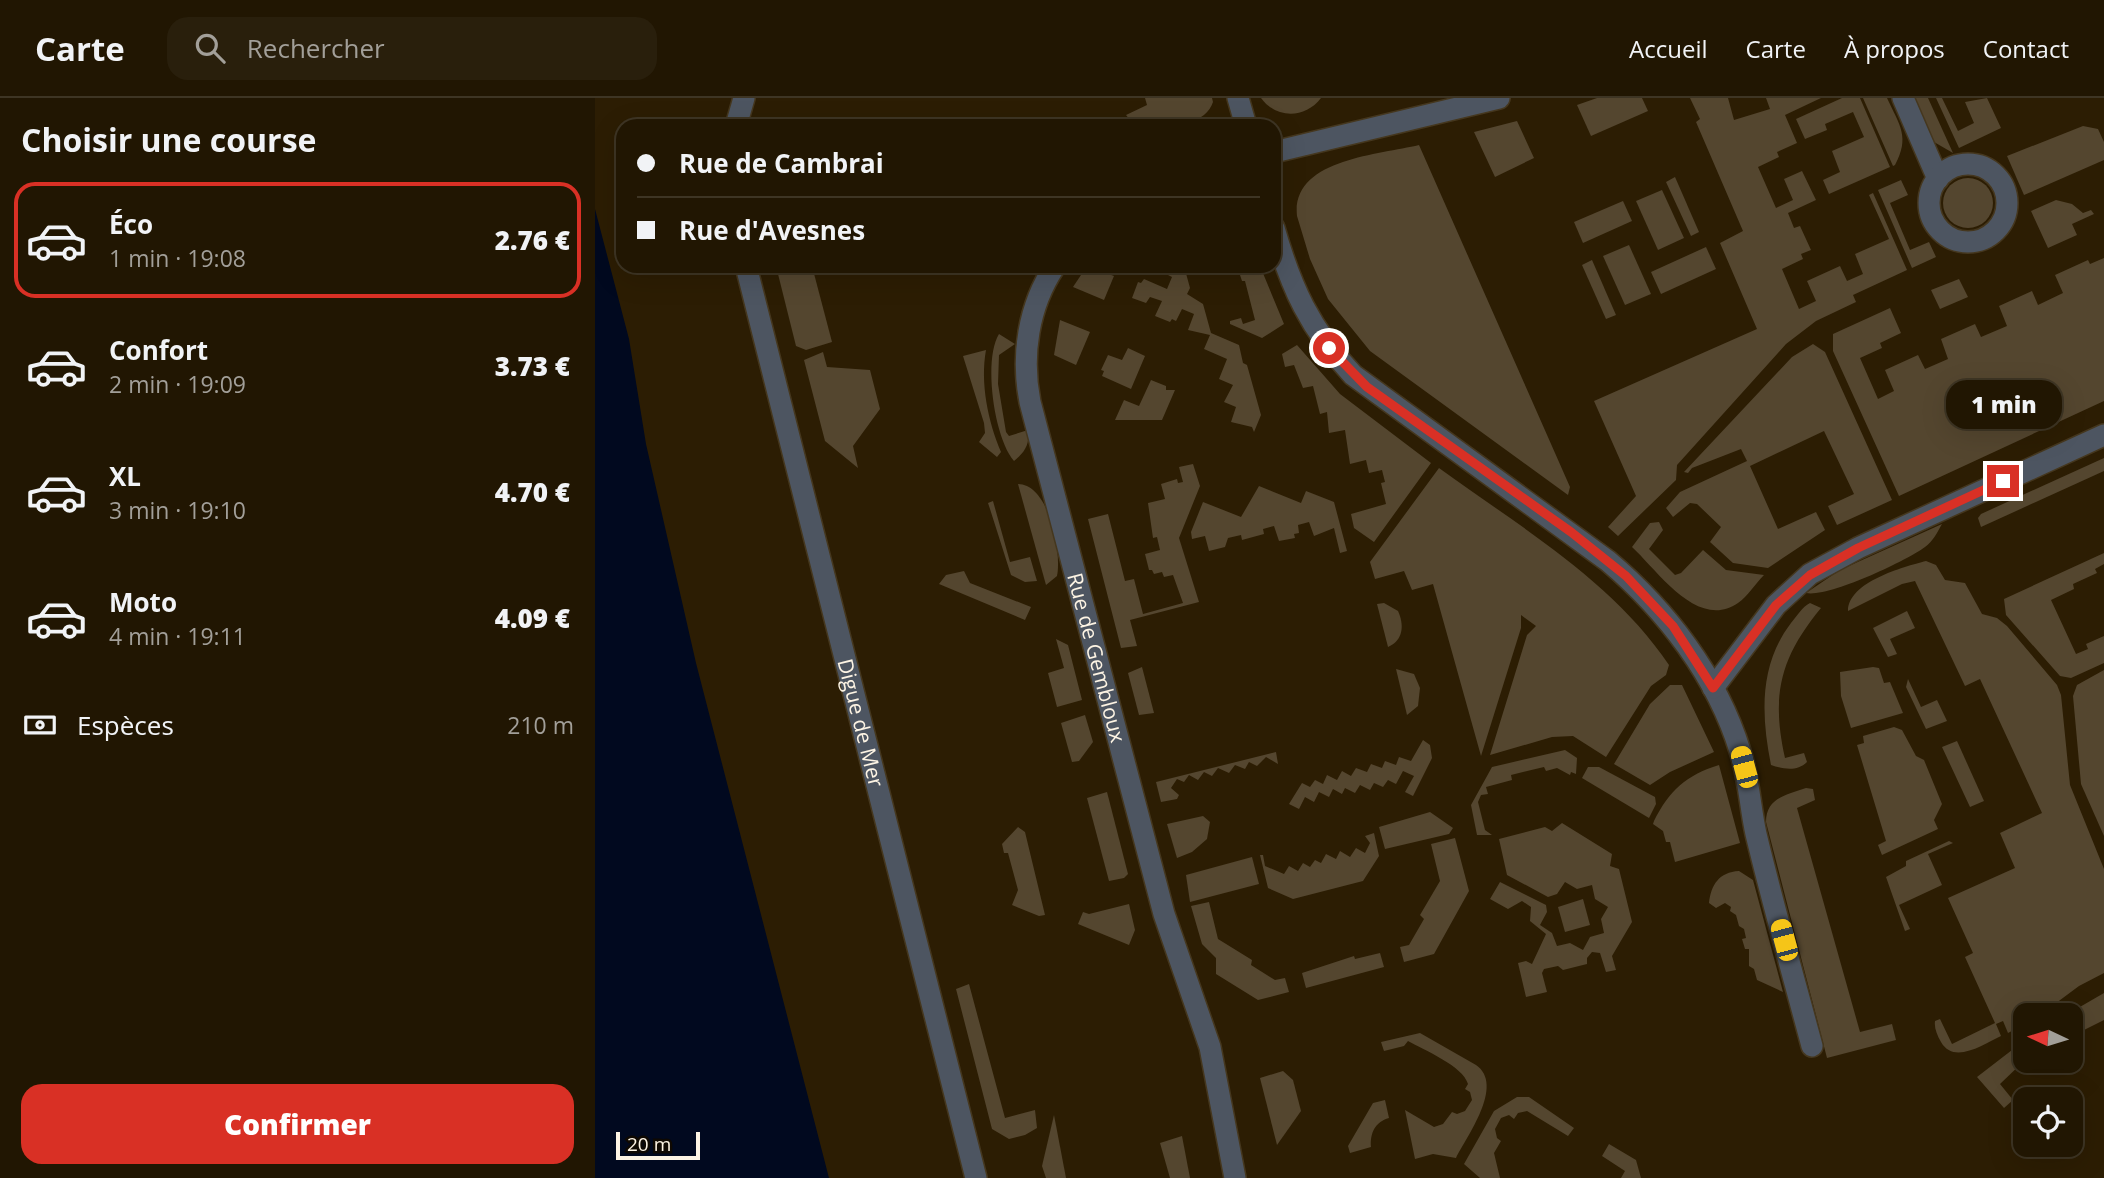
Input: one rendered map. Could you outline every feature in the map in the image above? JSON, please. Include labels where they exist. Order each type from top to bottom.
[{"type":"street","points":[[738,119],[744,98]]},
{"type":"street","points":[[1238,98],[1244,119]]},
{"type":"street","points":[[1281,150],[1499,98]]},
{"type":"street","points":[[1902,98],[1938,178]]},
{"type":"street","points":[[1281,252],[1303,310],[1321,338],[1353,374],[1571,532],[1626,576],[1673,626],[1713,688],[1740,750],[1756,834],[1812,1046]]},
{"type":"street","name":"Digue de Mer","points":[[748,273],[976,1178]]},
{"type":"street","name":"Rue de Gembloux","points":[[1051,273],[1038,297],[1030,327],[1027,387],[1164,915],[1210,1047],[1235,1178]]},
{"type":"street","points":[[1713,688],[1776,605],[1810,575],[1858,548],[2104,435]]},
{"type":"shaded area","points":[[1145,98],[1212,98],[1213,102],[1208,111],[1198,119],[1129,119],[1126,115],[1147,105]]},
{"type":"shaded area","points":[[1261,98],[1321,98],[1307,110],[1291,114],[1274,110]]},
{"type":"shaded area","points":[[1597,98],[1642,98],[1648,111],[1591,136],[1577,105]]},
{"type":"shaded area","points":[[1690,98],[1728,98],[1734,120],[1770,109],[1766,98],[1821,98],[1785,115],[1797,143],[1777,152],[1779,157],[1758,167],[1776,208],[1793,200],[1784,179],[1802,171],[1816,200],[1788,213],[1794,228],[1800,226],[1811,250],[1801,254],[1803,259],[1782,269],[1799,309],[1816,301],[1807,281],[1840,266],[1847,281],[1863,274],[1855,254],[1889,239],[1869,195],[1873,193],[1907,270],[1853,295],[1856,302],[1816,321],[1786,344],[1677,465],[1676,480],[1618,536],[1608,527],[1636,496],[1594,401],[1757,329],[1720,243],[1743,231],[1696,122],[1700,119]]},
{"type":"shaded area","points":[[1842,98],[1860,98],[1890,167],[1829,194],[1823,180],[1840,172],[1832,151],[1864,137],[1853,112],[1825,124],[1827,130],[1805,139],[1796,119]]},
{"type":"shaded area","points":[[1863,98],[1887,98],[1896,116],[1902,147],[1893,166]]},
{"type":"shaded area","points":[[1913,98],[1928,98],[1953,153],[1934,142]]},
{"type":"shaded area","points":[[1936,98],[1942,98],[1958,131],[1974,123],[1965,102],[1987,98],[2001,128],[1959,148]]},
{"type":"shaded area","points":[[1517,121],[1534,158],[1495,177],[1474,132]]},
{"type":"shaded area","points":[[2083,126],[2098,129],[2104,142],[2104,160],[2024,195],[2007,156]]},
{"type":"shaded area","points":[[1419,145],[1570,487],[1568,495],[1370,351],[1328,299],[1310,259],[1297,216],[1299,197],[1308,182],[1322,171],[1340,163]]},
{"type":"shaded area","points":[[1675,177],[1699,232],[1691,236],[1666,182]]},
{"type":"shaded area","points":[[1968,178],[1986,185],[1993,203],[1986,221],[1968,228],[1950,221],[1943,203],[1950,185]]},
{"type":"shaded area","points":[[1901,180],[1908,195],[1890,203],[1910,250],[1929,242],[1936,257],[1912,268],[1878,190]]},
{"type":"shaded area","points":[[1662,190],[1684,238],[1658,250],[1636,201]]},
{"type":"shaded area","points":[[2056,200],[2072,204],[2083,213],[2091,210],[2094,214],[2072,224],[2077,235],[2048,248],[2031,211]]},
{"type":"shaded area","points":[[1623,201],[1632,221],[1583,243],[1574,222]]},
{"type":"shaded area","points":[[1629,245],[1651,294],[1625,305],[1603,256]]},
{"type":"shaded area","points":[[1706,247],[1716,269],[1661,294],[1651,272]]},
{"type":"shaded area","points":[[2104,258],[2104,401],[1899,496],[1833,351],[1833,334],[1890,308],[1901,333],[1880,343],[1882,348],[1860,358],[1878,399],[1894,391],[1885,370],[1918,355],[1925,369],[1948,359],[1941,339],[1975,324],[1981,337],[2007,326],[1999,306],[2032,291],[2038,305],[2063,293],[2055,275],[2088,260],[2090,264]]},
{"type":"shaded area","points":[[1592,260],[1616,315],[1606,319],[1582,265]]},
{"type":"shaded area","points":[[778,273],[814,273],[832,342],[806,350],[796,346]]},
{"type":"shaded area","points":[[1082,273],[1106,273],[1114,276],[1104,300],[1073,287]]},
{"type":"shaded area","points":[[1164,273],[1186,273],[1190,288],[1187,294],[1203,304],[1211,333],[1239,345],[1261,415],[1254,432],[1252,427],[1231,422],[1236,407],[1224,402],[1233,385],[1219,379],[1227,359],[1204,349],[1210,335],[1188,330],[1194,314],[1182,309],[1176,321],[1172,319],[1170,322],[1155,316],[1162,301],[1150,297],[1146,303],[1132,298],[1138,282],[1141,283],[1144,279],[1167,289],[1172,277]]},
{"type":"shaded area","points":[[1239,273],[1263,273],[1284,324],[1262,338],[1230,324],[1230,321],[1241,318],[1243,324],[1255,320],[1245,281],[1242,281]]},
{"type":"shaded area","points":[[1959,279],[1968,297],[1940,309],[1931,290]]},
{"type":"shaded area","points":[[1060,320],[1090,332],[1076,365],[1054,355]]},
{"type":"shaded area","points":[[999,334],[1015,344],[999,355],[998,384],[1006,432],[1009,436],[1028,430],[1026,447],[1014,461],[1001,435],[993,399],[992,362]]},
{"type":"shaded area","points":[[1813,344],[1825,352],[1892,500],[1837,525],[1828,506],[1854,494],[1824,431],[1750,466],[1778,529],[1816,512],[1825,530],[1768,568],[1733,563],[1710,542],[1721,527],[1697,504],[1690,503],[1673,517],[1666,508],[1680,492],[1747,461],[1741,449],[1692,468],[1688,473],[1684,472],[1792,357]]},
{"type":"shaded area","points":[[1297,345],[1340,394],[1431,463],[1374,542],[1354,528],[1351,514],[1386,504],[1381,483],[1385,482],[1382,470],[1369,473],[1366,460],[1350,464],[1345,430],[1329,433],[1327,412],[1320,414],[1313,386],[1303,388],[1294,365],[1285,367],[1282,354]]},
{"type":"shaded area","points":[[1128,348],[1145,356],[1131,389],[1102,376],[1104,371],[1101,370],[1108,355],[1122,360]]},
{"type":"shaded area","points":[[986,350],[985,389],[992,428],[1001,452],[997,457],[979,442],[985,433],[984,423],[963,356]]},
{"type":"shaded area","points":[[823,352],[827,367],[870,370],[880,409],[853,446],[858,468],[825,441],[804,360]]},
{"type":"shaded area","points":[[1151,380],[1166,386],[1166,390],[1175,390],[1162,420],[1115,420],[1124,400],[1139,406]]},
{"type":"shaded area","points":[[2104,458],[2104,471],[1981,527],[1978,518],[1981,514]]},
{"type":"shaded area","points":[[1193,464],[1200,486],[1179,538],[1199,602],[1130,620],[1137,646],[1121,648],[1088,519],[1108,514],[1125,581],[1134,579],[1143,614],[1183,603],[1173,575],[1164,577],[1162,572],[1154,574],[1149,570],[1145,554],[1160,550],[1157,537],[1153,538],[1148,503],[1165,499],[1161,484],[1177,479],[1178,483],[1183,482],[1179,467]]},
{"type":"shaded area","points":[[1439,468],[1533,534],[1593,581],[1621,607],[1669,665],[1666,675],[1651,686],[1606,757],[1573,736],[1552,737],[1490,755],[1527,635],[1536,626],[1521,615],[1521,628],[1481,756],[1433,584],[1412,590],[1404,571],[1375,579],[1370,562]]},
{"type":"shaded area","points":[[1018,484],[1029,487],[1038,495],[1051,521],[1058,565],[1057,576],[1046,585]]},
{"type":"shaded area","points":[[1259,486],[1301,503],[1306,491],[1334,502],[1347,551],[1340,553],[1334,528],[1314,536],[1309,522],[1298,525],[1299,533],[1294,534],[1295,538],[1279,541],[1274,526],[1263,529],[1264,534],[1242,540],[1241,535],[1228,538],[1225,547],[1209,551],[1205,536],[1192,539],[1191,532],[1203,502],[1241,517]]},
{"type":"shaded area","points":[[993,501],[1010,562],[1030,557],[1037,581],[1025,582],[1011,575],[988,503]]},
{"type":"shaded area","points":[[1659,522],[1663,530],[1649,549],[1675,575],[1681,573],[1703,550],[1726,570],[1764,575],[1742,600],[1723,610],[1694,604],[1666,583],[1632,547],[1650,523]]},
{"type":"shaded area","points":[[1942,524],[1928,545],[1901,561],[1831,590],[1806,593],[1840,570]]},
{"type":"shaded area","points":[[2104,553],[2104,564],[2095,569],[2097,573],[2073,584],[2074,589],[2051,600],[2076,654],[2088,649],[2086,644],[2104,636],[2104,663],[2071,678],[2060,676],[2006,615],[2004,599]]},
{"type":"shaded area","points":[[1926,561],[1936,565],[1945,580],[1965,583],[1982,614],[1997,618],[2007,626],[2057,685],[2061,695],[2070,785],[2104,869],[2104,973],[2079,986],[2056,1003],[2013,1003],[2013,1030],[2008,1033],[2003,1021],[1996,1024],[2001,1036],[1969,1051],[1953,1052],[1947,1049],[1935,1026],[1935,1021],[1940,1019],[1952,1044],[1995,1023],[1965,957],[1973,953],[1948,898],[2015,868],[2000,833],[2042,813],[1980,679],[1965,686],[1915,581],[1902,584],[1848,611],[1850,601],[1857,592],[1878,577]]},
{"type":"shaded area","points":[[964,571],[970,583],[1031,607],[1025,620],[939,584],[946,575]]},
{"type":"shaded area","points":[[1384,603],[1398,611],[1402,626],[1400,636],[1388,647],[1377,604]]},
{"type":"shaded area","points":[[1810,603],[1821,608],[1796,644],[1782,678],[1779,696],[1785,758],[1804,753],[1807,762],[1799,767],[1785,768],[1771,765],[1765,728],[1765,691],[1773,656],[1781,639],[1791,623]]},
{"type":"shaded area","points":[[1907,611],[1915,628],[1890,639],[1897,654],[1888,657],[1873,628]]},
{"type":"shaded area","points":[[1056,639],[1068,645],[1082,700],[1057,707],[1048,673],[1064,668]]},
{"type":"shaded area","points":[[1142,667],[1154,713],[1139,715],[1128,673]]},
{"type":"shaded area","points":[[1879,668],[1884,683],[1890,682],[1903,713],[1851,728],[1841,696],[1840,672]]},
{"type":"shaded area","points":[[1396,669],[1414,674],[1420,688],[1418,706],[1407,715]]},
{"type":"shaded area","points":[[2104,670],[2104,836],[2081,784],[2073,696],[2077,685]]},
{"type":"shaded area","points":[[1908,679],[1921,707],[1937,700],[1947,721],[1926,729],[1906,687]]},
{"type":"shaded area","points":[[1670,685],[1682,685],[1714,752],[1670,772],[1650,785],[1614,764],[1650,704]]},
{"type":"shaded area","points":[[1085,715],[1093,742],[1079,761],[1072,762],[1061,723]]},
{"type":"shaded area","points":[[1894,727],[1902,730],[1916,756],[1924,760],[1942,804],[1934,820],[1938,829],[1882,855],[1878,845],[1886,841],[1857,745],[1864,743],[1863,736]]},
{"type":"shaded area","points":[[1423,740],[1430,745],[1432,758],[1413,796],[1405,792],[1414,776],[1403,771],[1396,784],[1388,780],[1383,787],[1374,783],[1370,790],[1360,785],[1355,793],[1345,788],[1342,794],[1333,789],[1329,797],[1319,792],[1314,802],[1305,797],[1299,809],[1289,804],[1302,783],[1310,787],[1315,780],[1323,784],[1327,775],[1337,780],[1342,771],[1351,776],[1356,768],[1367,772],[1371,764],[1382,768],[1385,761],[1396,765],[1399,757],[1411,761]]},
{"type":"shaded area","points":[[1957,741],[1984,801],[1970,807],[1942,747]]},
{"type":"shaded area","points":[[1565,750],[1577,758],[1576,774],[1571,772],[1570,775],[1557,768],[1546,771],[1544,767],[1511,775],[1512,780],[1486,787],[1488,794],[1481,795],[1478,802],[1485,830],[1492,835],[1477,835],[1471,805],[1492,767]]},
{"type":"shaded area","points":[[1276,752],[1278,764],[1266,757],[1257,766],[1249,762],[1245,769],[1235,765],[1229,773],[1218,768],[1212,776],[1204,772],[1198,780],[1189,775],[1184,782],[1177,779],[1171,788],[1179,795],[1177,799],[1161,802],[1156,782]]},
{"type":"shaded area","points":[[1719,765],[1740,843],[1675,862],[1670,842],[1666,842],[1663,831],[1653,824],[1654,821],[1672,793],[1688,779]]},
{"type":"shaded area","points":[[1588,767],[1599,767],[1655,797],[1656,804],[1649,818],[1582,778]]},
{"type":"shaded area","points":[[1806,788],[1813,789],[1815,800],[1797,808],[1860,1032],[1892,1024],[1896,1040],[1827,1058],[1766,822],[1773,803]]},
{"type":"shaded area","points":[[1107,792],[1128,874],[1124,878],[1109,881],[1087,798]]},
{"type":"shaded area","points":[[1430,812],[1453,828],[1449,834],[1385,849],[1379,827]]},
{"type":"shaded area","points":[[1203,816],[1210,822],[1207,839],[1192,852],[1177,858],[1167,824]]},
{"type":"shaded area","points":[[1562,823],[1612,854],[1610,866],[1619,869],[1632,922],[1612,956],[1616,970],[1606,972],[1600,953],[1592,952],[1587,958],[1587,964],[1563,970],[1558,966],[1544,969],[1542,973],[1547,992],[1526,997],[1518,963],[1526,961],[1532,964],[1546,934],[1530,921],[1531,907],[1522,901],[1508,909],[1490,899],[1500,882],[1546,905],[1547,912],[1540,925],[1552,933],[1557,946],[1570,943],[1583,950],[1590,937],[1604,933],[1601,919],[1608,907],[1595,899],[1592,885],[1577,889],[1565,882],[1557,894],[1548,897],[1507,875],[1499,839],[1545,827],[1552,831]]},
{"type":"shaded area","points":[[1018,827],[1025,832],[1045,915],[1039,916],[1012,905],[1018,890],[1008,853],[1004,853],[1002,844]]},
{"type":"shaded area","points":[[1374,833],[1379,856],[1363,881],[1293,899],[1268,888],[1260,855],[1263,855],[1265,866],[1284,874],[1289,866],[1298,871],[1303,863],[1310,867],[1315,860],[1321,863],[1326,854],[1336,859],[1340,851],[1350,857],[1356,848],[1365,853],[1370,843],[1365,836]]},
{"type":"shaded area","points":[[1455,838],[1469,891],[1434,954],[1404,962],[1400,947],[1409,945],[1424,919],[1420,915],[1440,881],[1431,844]]},
{"type":"shaded area","points":[[1949,841],[1953,843],[1928,854],[1942,885],[1899,905],[1910,929],[1905,931],[1886,877],[1906,866],[1906,861]]},
{"type":"shaded area","points":[[1252,857],[1259,884],[1190,902],[1186,875]]},
{"type":"shaded area","points":[[1739,871],[1753,880],[1783,992],[1757,980],[1754,969],[1749,966],[1749,949],[1745,949],[1742,939],[1746,938],[1744,929],[1739,926],[1736,915],[1730,911],[1731,907],[1725,903],[1716,908],[1709,903],[1717,881],[1726,874]]},
{"type":"shaded area","points":[[1583,899],[1590,925],[1565,932],[1558,907]]},
{"type":"shaded area","points":[[1209,902],[1218,939],[1252,960],[1251,965],[1275,980],[1285,978],[1289,992],[1258,1000],[1216,974],[1216,958],[1202,944],[1191,906]]},
{"type":"shaded area","points":[[1129,904],[1135,930],[1129,945],[1078,924],[1083,912],[1089,914]]},
{"type":"shaded area","points":[[1380,953],[1384,967],[1306,988],[1302,973],[1354,956],[1355,959]]},
{"type":"shaded area","points":[[969,984],[1005,1118],[1035,1110],[1037,1128],[1025,1135],[1009,1139],[992,1129],[956,989]]},
{"type":"shaded area","points":[[2104,993],[2104,1020],[2083,1030],[2083,1005]]},
{"type":"shaded area","points":[[1420,1033],[1476,1065],[1484,1074],[1487,1085],[1481,1111],[1456,1158],[1433,1154],[1415,1159],[1405,1110],[1434,1127],[1443,1124],[1452,1112],[1457,1114],[1465,1111],[1472,1100],[1470,1092],[1465,1089],[1468,1084],[1465,1077],[1442,1059],[1408,1041],[1404,1046],[1384,1051],[1381,1042]]},
{"type":"shaded area","points":[[2013,1049],[2013,1072],[2000,1084],[2013,1100],[2004,1108],[1977,1077]]},
{"type":"shaded area","points":[[1283,1071],[1293,1080],[1301,1111],[1277,1145],[1260,1078]]},
{"type":"shaded area","points":[[1517,1097],[1529,1097],[1574,1128],[1568,1136],[1527,1111],[1518,1113],[1514,1119],[1509,1115],[1501,1118],[1495,1129],[1497,1138],[1501,1141],[1494,1153],[1500,1178],[1480,1178],[1464,1164],[1494,1111]]},
{"type":"shaded area","points":[[1385,1100],[1389,1118],[1374,1129],[1371,1147],[1350,1153],[1348,1146],[1373,1103]]},
{"type":"shaded area","points":[[1054,1115],[1066,1178],[1046,1178],[1042,1166]]},
{"type":"shaded area","points":[[1182,1136],[1190,1178],[1170,1178],[1160,1143]]},
{"type":"shaded area","points":[[1609,1144],[1636,1160],[1641,1178],[1621,1178],[1625,1171],[1602,1156]]},
{"type":"water","points":[[595,209],[629,339],[646,444],[696,663],[829,1178],[595,1178]]},
{"type":"route","points":[[1329,348],[1367,387],[1571,532],[1626,576],[1673,626],[1713,688],[1776,605],[1800,582],[1858,548],[2003,481]]}]
